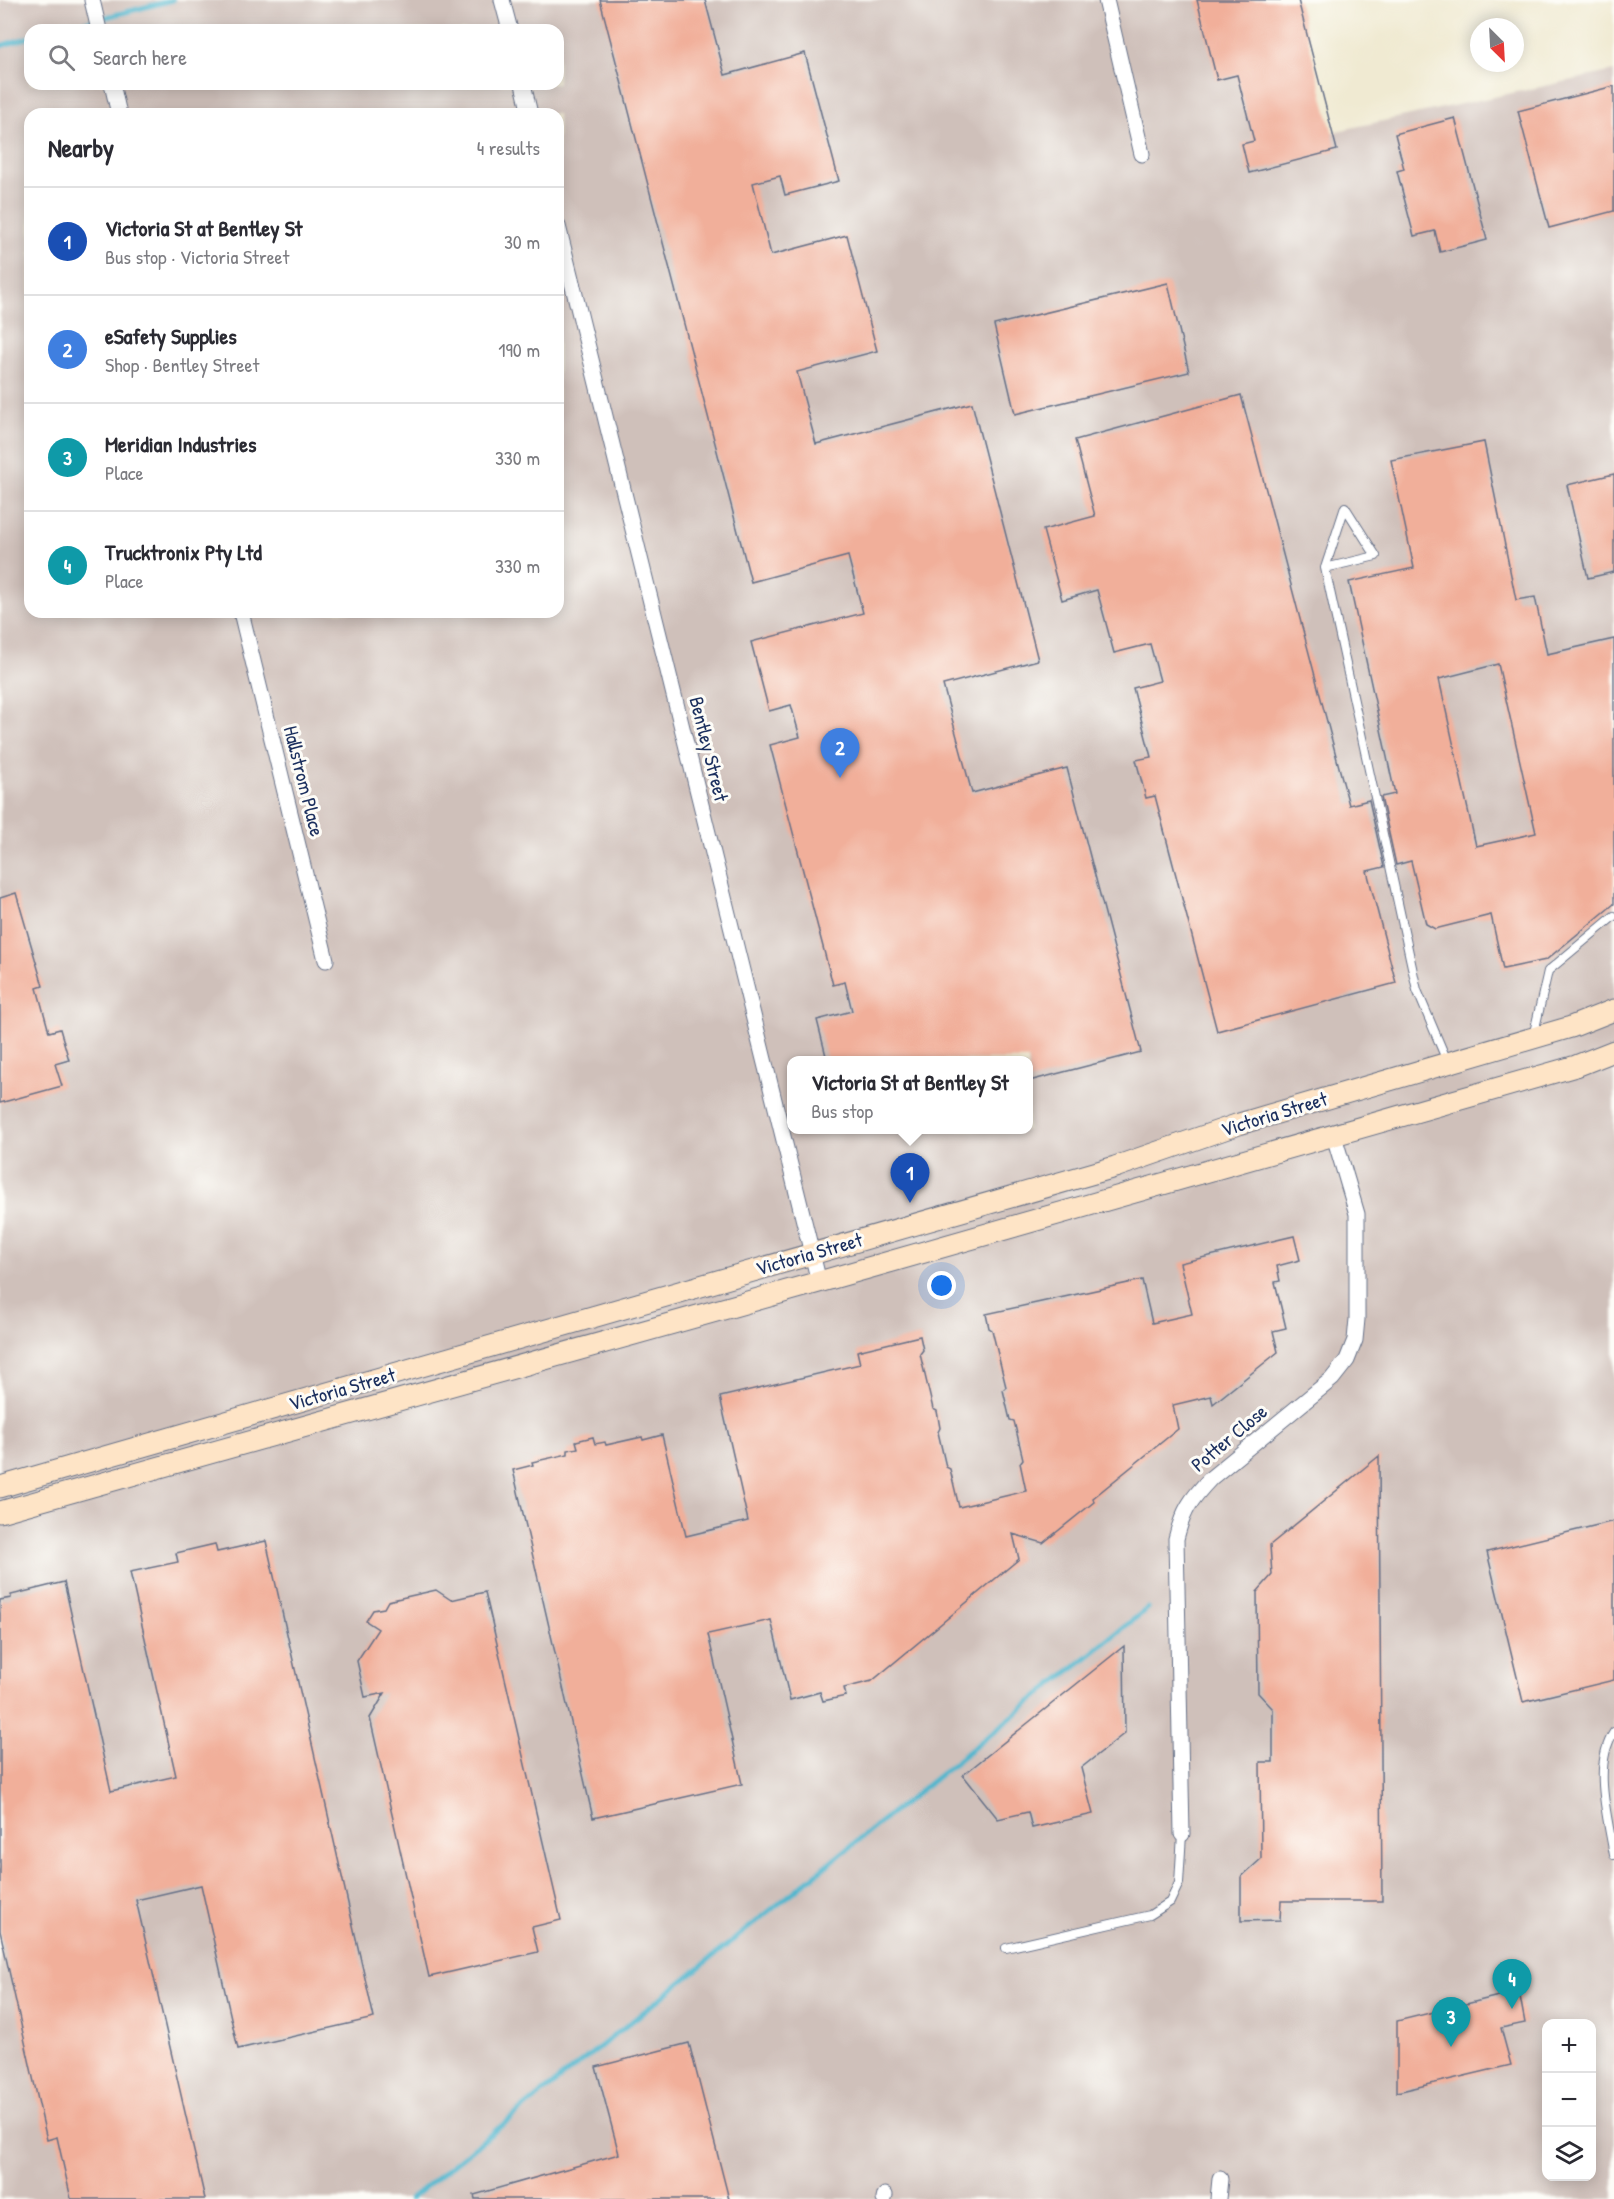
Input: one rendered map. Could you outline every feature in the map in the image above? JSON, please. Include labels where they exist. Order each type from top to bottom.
[{"type":"main road","name":"Victoria Street","points":[[0,1487],[1115,1167],[1239,1124],[1571,1027],[1614,1010]]},
{"type":"main road","name":"Victoria Street","points":[[0,1512],[1335,1136],[1576,1066],[1614,1051]]},
{"type":"street","points":[[92,0],[98,24]]},
{"type":"street","points":[[502,0],[508,24]]},
{"type":"street","points":[[1106,0],[1142,154]]},
{"type":"street","points":[[113,90],[118,108]]},
{"type":"street","points":[[524,90],[529,108]]},
{"type":"street","name":"Bentley Street","points":[[564,250],[819,1282]]},
{"type":"street","name":"Hallstrom Place","points":[[242,618],[326,960]]},
{"type":"street","name":"Potter Close","points":[[1182,1834],[1176,1539],[1182,1516],[1194,1495],[1211,1478],[1332,1379],[1347,1360],[1355,1340],[1357,1214],[1335,1136]]},
{"type":"street","points":[[1218,2199],[1221,2179]]},
{"type":"lane","points":[[1325,568],[1376,556],[1345,507],[1325,568],[1417,990],[1447,1063]]},
{"type":"lane","points":[[1532,1038],[1548,971],[1614,916]]},
{"type":"lane","points":[[1614,1732],[1604,1763],[1603,1790],[1614,1855]]},
{"type":"lane","points":[[1006,1948],[1150,1915],[1170,1902],[1179,1883],[1182,1834]]},
{"type":"shaded area","points":[[0,0],[1295,0],[1323,134],[1614,71],[1614,2199],[0,2199]]},
{"type":"building","points":[[600,0],[705,0],[725,75],[805,53],[839,181],[785,195],[780,176],[753,183],[771,255],[847,235],[877,351],[797,372],[816,444],[972,403],[1038,660],[943,685],[972,793],[1067,768],[1141,1052],[1033,1080],[1033,1056],[826,1056],[817,1020],[852,1011],[845,982],[833,985],[770,745],[800,737],[791,705],[769,711],[751,642],[863,613],[848,556],[751,582]]},
{"type":"building","points":[[1197,0],[1298,0],[1337,150],[1249,173],[1242,144],[1254,141],[1237,75],[1217,80]]},
{"type":"building","points":[[1614,86],[1614,211],[1549,228],[1518,111]]},
{"type":"building","points":[[1455,118],[1487,240],[1440,252],[1435,231],[1414,236],[1397,171],[1404,169],[1395,134]]},
{"type":"building","points":[[1168,283],[1189,372],[1015,414],[994,325]]},
{"type":"building","points":[[1241,395],[1349,805],[1369,800],[1384,867],[1367,871],[1396,983],[1217,1031],[1155,796],[1146,798],[1136,760],[1151,757],[1133,688],[1160,681],[1150,644],[1114,653],[1097,590],[1062,600],[1043,530],[1095,516],[1075,440]]},
{"type":"building","points":[[1484,442],[1516,600],[1535,597],[1547,654],[1614,639],[1614,904],[1546,960],[1503,969],[1491,915],[1435,929],[1426,924],[1411,861],[1396,865],[1381,797],[1395,794],[1349,582],[1414,568],[1391,460]],"holes":[[[1498,664],[1536,833],[1476,846],[1439,679]]]},
{"type":"building","points":[[1614,474],[1614,572],[1588,578],[1567,485]]},
{"type":"building","points":[[16,893],[43,986],[37,988],[49,1032],[60,1029],[69,1060],[55,1064],[62,1086],[0,1103],[0,898]]},
{"type":"building","points":[[1294,1236],[1300,1260],[1277,1266],[1280,1281],[1275,1282],[1286,1328],[1273,1331],[1278,1352],[1213,1404],[1211,1396],[1173,1405],[1178,1429],[1093,1498],[1094,1502],[1043,1543],[1013,1534],[1019,1559],[872,1681],[844,1688],[846,1696],[823,1701],[820,1692],[790,1700],[771,1620],[708,1634],[742,1784],[593,1818],[513,1470],[533,1465],[532,1462],[568,1454],[568,1450],[578,1448],[576,1441],[593,1437],[595,1444],[605,1442],[606,1445],[662,1435],[686,1536],[748,1521],[720,1397],[860,1364],[857,1351],[920,1336],[923,1350],[920,1354],[933,1409],[937,1411],[940,1428],[938,1432],[946,1467],[950,1469],[959,1507],[1026,1491],[1020,1463],[1023,1459],[1014,1421],[1010,1420],[1003,1390],[1006,1387],[986,1314],[1142,1280],[1152,1323],[1192,1314],[1180,1263]]},
{"type":"building","points":[[1379,1456],[1382,1901],[1281,1901],[1280,1920],[1241,1921],[1241,1877],[1261,1859],[1260,1762],[1273,1762],[1273,1709],[1258,1693],[1257,1592],[1272,1575],[1270,1545]]},
{"type":"building","points":[[1614,1521],[1614,1680],[1523,1702],[1487,1552]]},
{"type":"building","points":[[266,1541],[374,2018],[238,2049],[201,1885],[136,1900],[205,2199],[71,2199],[57,2137],[47,2140],[0,1931],[0,1600],[11,1598],[11,1595],[64,1582],[111,1791],[176,1776],[130,1572],[178,1562],[176,1553],[215,1544],[217,1552]]},
{"type":"building","points":[[436,1590],[451,1600],[485,1592],[561,1920],[532,1927],[538,1952],[429,1977],[370,1718],[385,1693],[365,1697],[357,1661],[378,1629],[366,1621],[373,1610],[384,1608],[388,1601]]},
{"type":"building","points":[[1124,1646],[1125,1733],[1081,1768],[1093,1814],[1032,1828],[1028,1812],[998,1819],[963,1775]]},
{"type":"building","points":[[1519,1991],[1525,2023],[1501,2028],[1511,2065],[1397,2092],[1397,2021]]},
{"type":"building","points":[[689,2043],[729,2199],[475,2199],[474,2195],[619,2154],[596,2067]]},
{"type":"waterway","points":[[79,24],[173,0]]},
{"type":"waterway","points":[[0,46],[24,39]]},
{"type":"waterway","points":[[410,2199],[1148,1608]]},
{"type":"place","name":"eSafety Supplies","points":[[840,778]]},
{"type":"place","name":"Victoria St at Bentley St","points":[[910,1203]]},
{"type":"place","name":"Trucktronix Pty Ltd","points":[[1512,2009]]},
{"type":"place","name":"Meridian Industries","points":[[1451,2047]]}]
